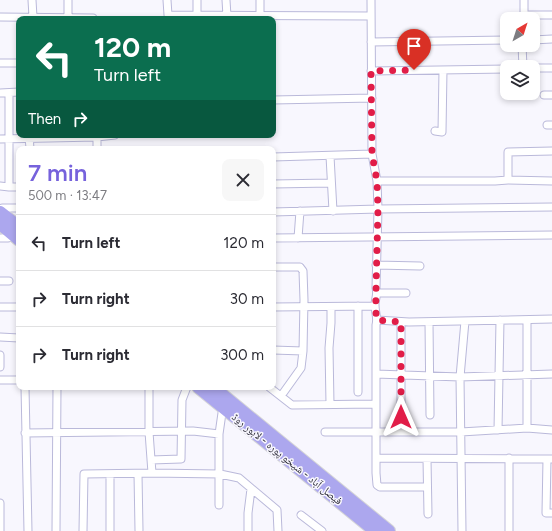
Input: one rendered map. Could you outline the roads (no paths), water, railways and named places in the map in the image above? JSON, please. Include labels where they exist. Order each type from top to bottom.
[{"type":"highway","points":[[1,210],[16,224]]},
{"type":"highway","points":[[0,224],[14,239]]},
{"type":"highway","name":"فیصل آباد - شیخو پورہ - لاہور روڈ","points":[[202,390],[375,531]]},
{"type":"highway","name":"فیصل آباد - شیخو پورہ - لاہور روڈ","points":[[217,390],[389,531]]},
{"type":"street","points":[[32,0],[33,16]]},
{"type":"street","points":[[68,0],[68,16]]},
{"type":"street","points":[[167,0],[168,15],[371,16]]},
{"type":"street","points":[[197,0],[197,16]]},
{"type":"street","points":[[226,0],[227,16]]},
{"type":"street","points":[[260,0],[260,16]]},
{"type":"street","points":[[371,0],[372,154],[377,181],[378,209],[376,265],[377,293],[375,306],[377,320],[377,485],[380,487],[428,487]]},
{"type":"street","points":[[524,0],[524,14],[552,15]]},
{"type":"street","points":[[0,17],[16,17]]},
{"type":"street","points":[[371,42],[500,40]]},
{"type":"street","points":[[540,40],[552,40]]},
{"type":"street","points":[[0,63],[16,63]]},
{"type":"street","points":[[540,68],[552,68]]},
{"type":"street","points":[[371,71],[500,69]]},
{"type":"street","points":[[435,131],[442,132],[443,70]]},
{"type":"street","points":[[0,94],[16,92]]},
{"type":"street","points":[[9,93],[9,186]]},
{"type":"street","points":[[544,96],[552,95]]},
{"type":"street","points":[[276,100],[372,98]]},
{"type":"street","points":[[0,139],[16,137]]},
{"type":"street","points":[[508,180],[508,152],[552,151]]},
{"type":"street","points":[[276,157],[372,154]]},
{"type":"street","points":[[330,156],[333,211]]},
{"type":"street","points":[[377,181],[552,181]]},
{"type":"street","points":[[276,184],[331,183]]},
{"type":"street","points":[[0,186],[16,187]]},
{"type":"street","points":[[276,212],[552,207]]},
{"type":"street","points":[[1,210],[16,208]]},
{"type":"street","points":[[298,238],[300,211]]},
{"type":"street","points":[[276,238],[552,235]]},
{"type":"street","points":[[0,238],[14,239]]},
{"type":"street","points":[[376,265],[420,266]]},
{"type":"street","points":[[276,267],[300,267],[303,271],[303,351],[301,368],[281,396]]},
{"type":"street","points":[[0,281],[9,281]]},
{"type":"street","points":[[377,293],[406,293]]},
{"type":"street","points":[[0,307],[16,306]]},
{"type":"street","points":[[358,306],[358,392]]},
{"type":"street","points":[[276,307],[375,306]]},
{"type":"street","points":[[330,404],[329,348],[331,307]]},
{"type":"street","points":[[377,320],[429,322],[552,319]]},
{"type":"street","points":[[498,430],[500,320]]},
{"type":"street","points":[[527,320],[527,428]]},
{"type":"street","points":[[462,531],[460,377],[465,321]]},
{"type":"street","points":[[401,322],[401,417]]},
{"type":"street","points":[[429,322],[430,415]]},
{"type":"street","points":[[0,337],[16,338]]},
{"type":"street","points":[[276,350],[303,351]]},
{"type":"street","points":[[0,355],[0,367]]},
{"type":"street","points":[[376,374],[460,377],[552,374]]},
{"type":"street","points":[[0,380],[16,380]]},
{"type":"street","points":[[25,390],[28,531]]},
{"type":"street","points":[[56,531],[57,390]]},
{"type":"street","points":[[149,390],[149,432],[152,474]]},
{"type":"street","points":[[151,460],[181,459],[182,400],[186,390]]},
{"type":"street","points":[[273,390],[292,404],[376,404]]},
{"type":"street","points":[[219,505],[219,434],[222,413]]},
{"type":"street","points":[[325,432],[461,432],[527,428],[552,430]]},
{"type":"street","points":[[25,433],[193,431],[219,434]]},
{"type":"street","points":[[376,458],[549,459],[546,513],[552,513]]},
{"type":"street","points":[[509,458],[509,531]]},
{"type":"street","points":[[427,459],[428,514]]},
{"type":"street","points":[[84,531],[84,474],[220,474],[239,478],[277,510],[278,531]]},
{"type":"street","points":[[110,474],[110,531]]},
{"type":"street","points":[[138,474],[139,530]]},
{"type":"street","points":[[248,531],[248,513],[251,489]]},
{"type":"street","points":[[0,503],[0,531]]},
{"type":"street","points":[[301,515],[322,531]]}]
